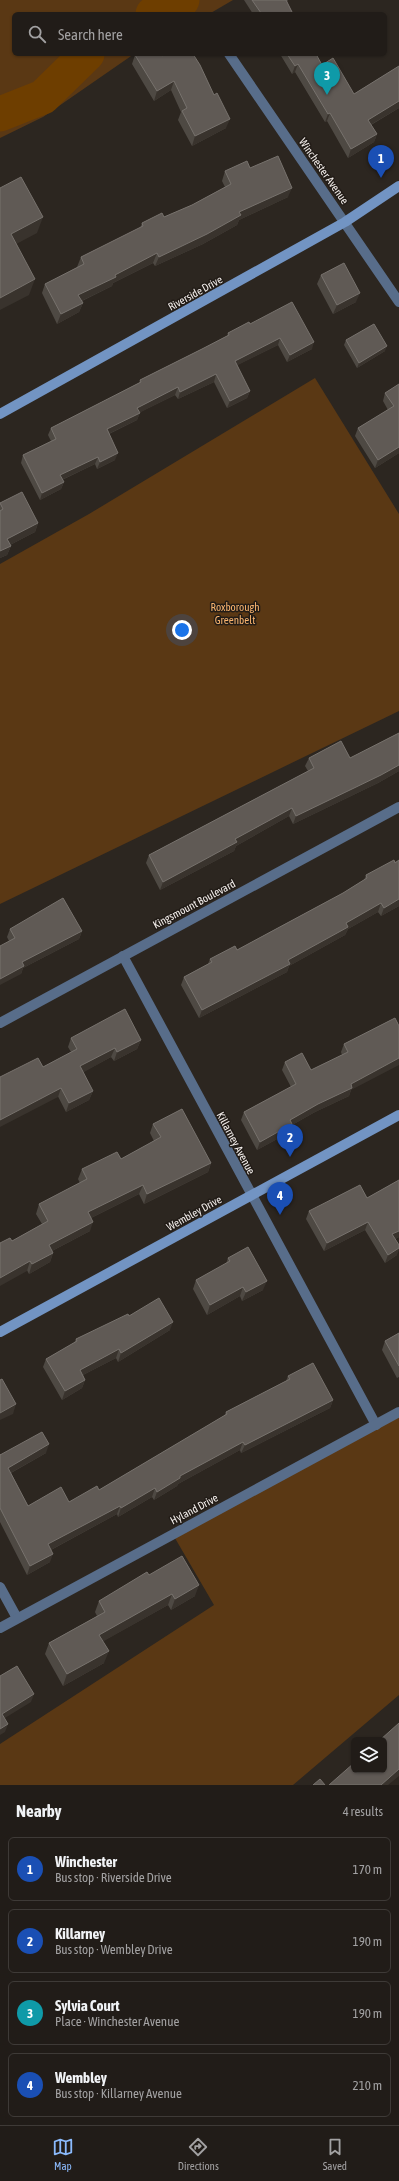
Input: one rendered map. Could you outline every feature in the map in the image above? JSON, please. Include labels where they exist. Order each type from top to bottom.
[{"type":"street","name":"Winchester Avenue","points":[[230,56],[399,302]]},
{"type":"street","name":"Riverside Drive","points":[[0,414],[345,222],[399,186]]},
{"type":"street","name":"Kingsmount Boulevard","points":[[0,1023],[399,807]]},
{"type":"street","name":"Killarney Avenue","points":[[123,956],[251,1196],[376,1425]]},
{"type":"street","name":"Wembley Drive","points":[[0,1332],[399,1115]]},
{"type":"street","name":"Hyland Drive","points":[[0,1628],[399,1412]]},
{"type":"street","points":[[0,1588],[17,1618]]},
{"type":"green space","points":[[0,0],[233,0],[212,12],[12,12],[12,56],[131,56],[43,117],[0,138]]},
{"type":"green space","name":"Roxborough Greenbelt","points":[[315,378],[399,514],[399,711],[0,904],[0,564],[89,514]]},
{"type":"green space","points":[[399,1410],[399,1695],[293,1785],[0,1785],[0,1744],[214,1605],[172,1533]]},
{"type":"building","points":[[252,0],[286,0],[292,12],[262,12],[260,12]]},
{"type":"building","points":[[136,56],[194,56],[214,95],[217,93],[230,119],[195,136],[182,111],[187,108],[174,81],[157,91]]},
{"type":"building","points":[[288,56],[317,56],[322,65],[333,58],[354,94],[399,66],[399,101],[368,120],[377,134],[351,149],[330,113],[328,114],[298,64],[295,66]]},
{"type":"building","points":[[278,156],[292,188],[239,212],[241,215],[207,234],[159,257],[157,253],[115,275],[116,277],[78,295],[83,303],[61,314],[45,284],[84,264],[81,257],[143,226],[142,223],[162,213],[164,217],[192,205],[231,184],[225,171],[247,161],[250,168]]},
{"type":"building","points":[[21,177],[43,217],[11,234],[35,279],[0,298],[0,188]]},
{"type":"building","points":[[344,263],[360,293],[337,305],[321,275]]},
{"type":"building","points":[[292,302],[314,342],[290,355],[280,338],[235,361],[250,391],[230,401],[216,374],[180,392],[178,387],[137,408],[140,413],[107,429],[118,453],[100,462],[98,457],[60,475],[64,482],[42,493],[23,455],[56,439],[51,428],[141,382],[140,380],[229,335],[228,333],[249,322],[250,324]]},
{"type":"building","points":[[374,324],[387,346],[359,363],[346,340]]},
{"type":"building","points":[[399,384],[399,447],[378,460],[358,428],[394,406],[385,393]]},
{"type":"building","points":[[22,492],[38,523],[7,539],[11,546],[0,551],[0,511],[3,509],[0,503]]},
{"type":"building","points":[[399,733],[399,765],[296,816],[292,808],[235,839],[237,842],[163,882],[149,855],[314,768],[309,758],[341,741],[350,758]]},
{"type":"building","points":[[394,860],[395,863],[399,860],[399,899],[384,908],[381,903],[346,923],[348,927],[288,960],[290,964],[202,1010],[184,977],[212,962],[210,959],[235,946],[237,950],[343,893],[367,878],[366,875]]},
{"type":"building","points":[[63,898],[82,931],[22,962],[24,966],[0,979],[0,946],[15,938],[10,929]]},
{"type":"building","points":[[125,1009],[141,1040],[117,1052],[115,1048],[80,1066],[93,1091],[69,1103],[61,1088],[0,1120],[0,1077],[38,1058],[43,1067],[77,1049],[71,1038]]},
{"type":"building","points":[[395,1018],[399,1026],[399,1058],[351,1084],[352,1088],[318,1104],[290,1120],[292,1124],[260,1142],[244,1112],[296,1084],[285,1062],[302,1053],[311,1070],[348,1052],[344,1044]]},
{"type":"building","points":[[182,1109],[211,1163],[147,1194],[143,1185],[88,1212],[93,1222],[49,1245],[53,1253],[32,1264],[30,1261],[0,1278],[0,1243],[10,1238],[12,1241],[48,1221],[39,1204],[87,1179],[82,1169],[117,1152],[121,1159],[161,1137],[153,1124]]},
{"type":"building","points":[[399,1180],[399,1231],[392,1234],[399,1245],[399,1248],[388,1255],[368,1222],[327,1243],[309,1211],[360,1185],[367,1198]]},
{"type":"building","points":[[248,1247],[267,1281],[246,1292],[243,1287],[210,1305],[196,1280],[230,1261],[228,1258]]},
{"type":"building","points":[[159,1298],[173,1322],[121,1353],[119,1349],[80,1370],[85,1380],[65,1391],[46,1359],[77,1341],[76,1339],[128,1314],[129,1316]]},
{"type":"building","points":[[399,1333],[399,1366],[385,1341]]},
{"type":"building","points":[[313,1363],[333,1400],[245,1445],[243,1442],[180,1476],[180,1478],[157,1492],[155,1488],[121,1508],[120,1506],[48,1544],[53,1554],[30,1566],[0,1508],[0,1455],[42,1432],[49,1444],[8,1468],[28,1506],[61,1487],[69,1502],[97,1486],[99,1490],[227,1414],[226,1412],[290,1379],[288,1376]]},
{"type":"building","points":[[2,1379],[16,1404],[0,1413],[0,1380]]},
{"type":"building","points":[[182,1556],[199,1585],[175,1599],[172,1594],[99,1635],[109,1651],[67,1674],[49,1643],[105,1612],[99,1601],[147,1572],[149,1575]]},
{"type":"building","points":[[17,1666],[34,1694],[2,1714],[8,1724],[0,1729],[0,1676]]},
{"type":"building","points":[[399,1723],[399,1769],[381,1785],[329,1785],[351,1766],[351,1773],[387,1773],[387,1737],[383,1737]]},
{"type":"building","points":[[320,1779],[325,1785],[313,1785]]},
{"type":"waterway","points":[[157,12],[182,0]]},
{"type":"waterway","points":[[0,114],[43,97],[85,56]]},
{"type":"place","name":"Sylvia Court","points":[[327,95]]},
{"type":"place","name":"Winchester","points":[[381,178]]},
{"type":"place","name":"Killarney","points":[[290,1157]]},
{"type":"place","name":"Wembley","points":[[280,1215]]}]
